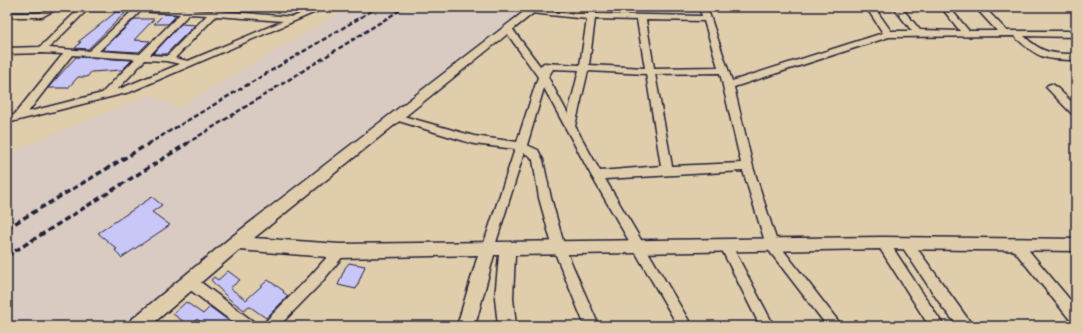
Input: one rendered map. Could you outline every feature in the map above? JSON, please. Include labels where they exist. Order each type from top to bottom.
[{"type":"street","points":[[7,15],[42,15],[56,7]]},
{"type":"street","points":[[42,50],[85,7],[216,10],[295,19]]},
{"type":"street","points":[[7,120],[127,90],[323,7]]},
{"type":"street","points":[[703,7],[728,85],[747,166],[772,244],[835,326]]},
{"type":"street","points":[[870,7],[888,34]]},
{"type":"street","points":[[897,7],[918,33]]},
{"type":"street","points":[[945,7],[966,33]]},
{"type":"street","points":[[979,7],[1005,34]]},
{"type":"street","points":[[92,53],[140,8]]},
{"type":"street","points":[[106,95],[189,9]]},
{"type":"street","points":[[137,326],[236,243],[534,9],[560,15],[593,12],[641,18],[706,19]]},
{"type":"street","points":[[169,59],[216,10]]},
{"type":"street","points":[[570,127],[584,68],[593,12]]},
{"type":"street","points":[[641,18],[667,170]]},
{"type":"street","points":[[508,29],[543,76],[597,175],[640,246],[685,326]]},
{"type":"street","points":[[728,85],[888,34],[1076,34]]},
{"type":"street","points":[[1017,34],[1034,50],[1042,55],[1055,57],[1076,57]]},
{"type":"street","points":[[7,51],[42,50],[144,56],[169,59],[189,64]]},
{"type":"street","points":[[18,117],[69,52]]},
{"type":"street","points":[[533,64],[650,71],[723,70]]},
{"type":"street","points":[[466,326],[520,146],[543,76],[550,66]]},
{"type":"street","points":[[1051,87],[1076,112]]},
{"type":"street","points":[[396,117],[474,140],[520,146],[534,153],[538,160],[545,198],[559,248],[592,326]]},
{"type":"street","points":[[597,175],[747,166]]},
{"type":"street","points":[[236,243],[340,251],[883,243],[1076,246]]},
{"type":"street","points":[[883,243],[937,326]]},
{"type":"street","points":[[907,244],[948,304],[966,326]]},
{"type":"street","points":[[1016,244],[1076,317]]},
{"type":"street","points":[[726,246],[766,326]]},
{"type":"street","points":[[507,249],[504,298],[507,326]]},
{"type":"street","points":[[270,326],[316,279],[340,251]]},
{"type":"street","points":[[190,282],[249,326]]},
{"type":"shaded area","points":[[349,7],[531,7],[126,326],[7,326],[7,151],[17,149],[150,95],[178,108]]},
{"type":"building","points":[[116,12],[126,12],[88,49],[75,48],[81,42],[78,42]]},
{"type":"building","points":[[164,14],[177,15],[168,24],[154,24]]},
{"type":"building","points":[[135,19],[154,19],[134,40],[150,41],[139,52],[102,50]]},
{"type":"building","points":[[181,24],[195,25],[166,54],[153,54]]},
{"type":"building","points":[[76,57],[132,60],[122,70],[91,72],[87,77],[78,77],[68,88],[48,88]]},
{"type":"building","points":[[152,197],[162,205],[152,212],[170,225],[121,258],[115,250],[117,249],[98,233]]},
{"type":"building","points":[[349,263],[365,266],[356,289],[338,285],[345,268]]},
{"type":"building","points":[[228,271],[240,280],[230,288],[246,300],[268,280],[284,291],[283,292],[288,296],[266,318],[249,306],[244,310],[229,299],[211,280],[214,277],[218,280]]},
{"type":"building","points":[[186,302],[203,314],[210,307],[236,326],[205,326],[197,319],[190,326],[173,314]]},
{"type":"railway","points":[[148,144],[378,7]]},
{"type":"railway","points":[[186,144],[405,7]]},
{"type":"railway","points":[[7,228],[150,143]]},
{"type":"railway","points":[[7,256],[188,143]]}]
